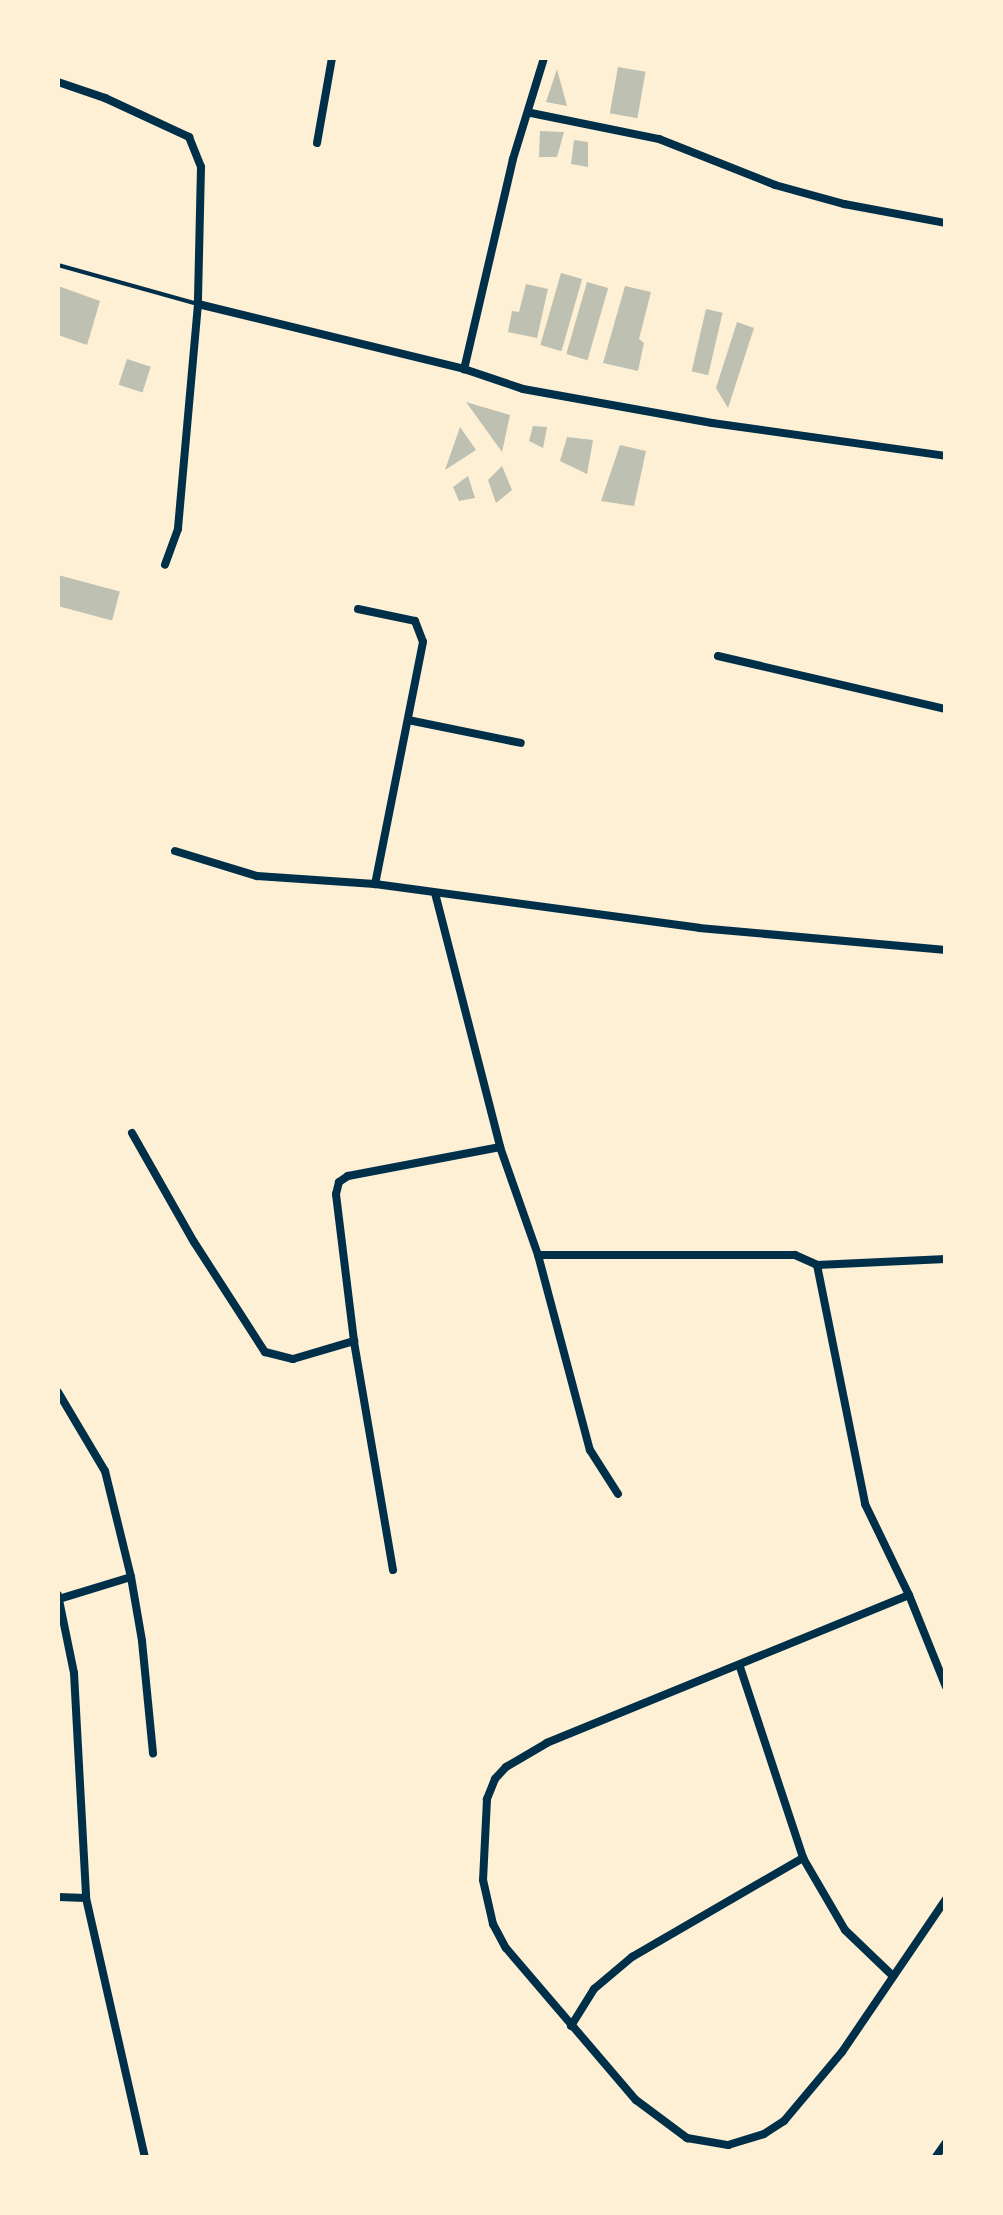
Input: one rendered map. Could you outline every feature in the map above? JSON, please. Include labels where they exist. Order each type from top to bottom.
[{"type":"street","points":[[317,142],[332,58]]},
{"type":"street","points":[[464,369],[513,159],[530,114],[544,58]]},
{"type":"street","points":[[58,82],[105,98],[189,136],[201,167],[198,304],[178,528],[164,565]]},
{"type":"street","points":[[530,114],[659,139],[775,186],[844,204],[946,222]]},
{"type":"street","points":[[198,304],[464,369],[523,390],[712,423],[946,456]]},
{"type":"street","points":[[358,609],[415,621],[421,632],[408,720],[375,884]]},
{"type":"street","points":[[718,656],[946,709]]},
{"type":"street","points":[[408,720],[521,743]]},
{"type":"street","points":[[175,851],[257,876],[375,884],[699,928],[946,950]]},
{"type":"street","points":[[435,893],[500,1147],[538,1255],[590,1450],[618,1494]]},
{"type":"street","points":[[132,1133],[194,1242],[265,1352],[293,1359],[354,1341]]},
{"type":"street","points":[[393,1570],[354,1341],[336,1194],[339,1182],[348,1176],[500,1147]]},
{"type":"street","points":[[538,1255],[795,1255],[817,1265],[946,1259]]},
{"type":"street","points":[[817,1265],[865,1504],[909,1595],[946,1687]]},
{"type":"street","points":[[58,1392],[106,1471],[142,1641],[153,1753]]},
{"type":"street","points":[[131,1577],[58,1597],[74,1673],[86,1898],[145,2158]]},
{"type":"street","points":[[909,1595],[740,1667],[547,1742],[506,1766],[494,1779],[482,1829],[485,1900],[506,1948],[636,2100],[687,2138],[728,2145],[764,2134],[784,2121],[842,2052],[946,1899]]},
{"type":"street","points":[[740,1667],[803,1858],[845,1930],[892,1975]]},
{"type":"street","points":[[571,2026],[594,1989],[632,1957],[803,1858]]},
{"type":"street","points":[[58,1896],[86,1898]]},
{"type":"street","points":[[934,2158],[946,2142]]},
{"type":"lane","points":[[58,266],[198,304]]},
{"type":"building","points":[[618,67],[646,72],[637,118],[610,113]]},
{"type":"building","points":[[557,69],[567,106],[546,102]]},
{"type":"building","points":[[540,131],[564,132],[557,157],[539,157]]},
{"type":"building","points":[[574,140],[588,142],[588,167],[571,164]]},
{"type":"building","points":[[561,273],[582,279],[561,351],[540,345]]},
{"type":"building","points":[[587,282],[608,288],[587,360],[566,354]]},
{"type":"building","points":[[526,284],[548,289],[537,338],[508,332],[512,311],[519,312]]},
{"type":"building","points":[[58,286],[100,301],[87,345],[58,335]]},
{"type":"building","points":[[625,286],[651,292],[639,339],[644,343],[638,371],[603,363]]},
{"type":"building","points":[[706,309],[723,313],[708,375],[692,371]]},
{"type":"building","points":[[737,322],[754,328],[728,408],[716,388]]},
{"type":"building","points":[[127,359],[151,367],[142,392],[119,385]]},
{"type":"building","points":[[466,402],[510,415],[502,452]]},
{"type":"building","points":[[533,426],[547,427],[543,448],[529,441]]},
{"type":"building","points":[[460,427],[476,450],[445,470]]},
{"type":"building","points":[[567,437],[593,440],[587,474],[560,461]]},
{"type":"building","points":[[620,445],[646,451],[634,506],[601,501]]},
{"type":"building","points":[[502,466],[512,490],[496,503],[488,480]]},
{"type":"building","points":[[468,476],[475,498],[459,501],[453,487]]},
{"type":"building","points":[[58,575],[120,592],[112,621],[58,606]]}]
